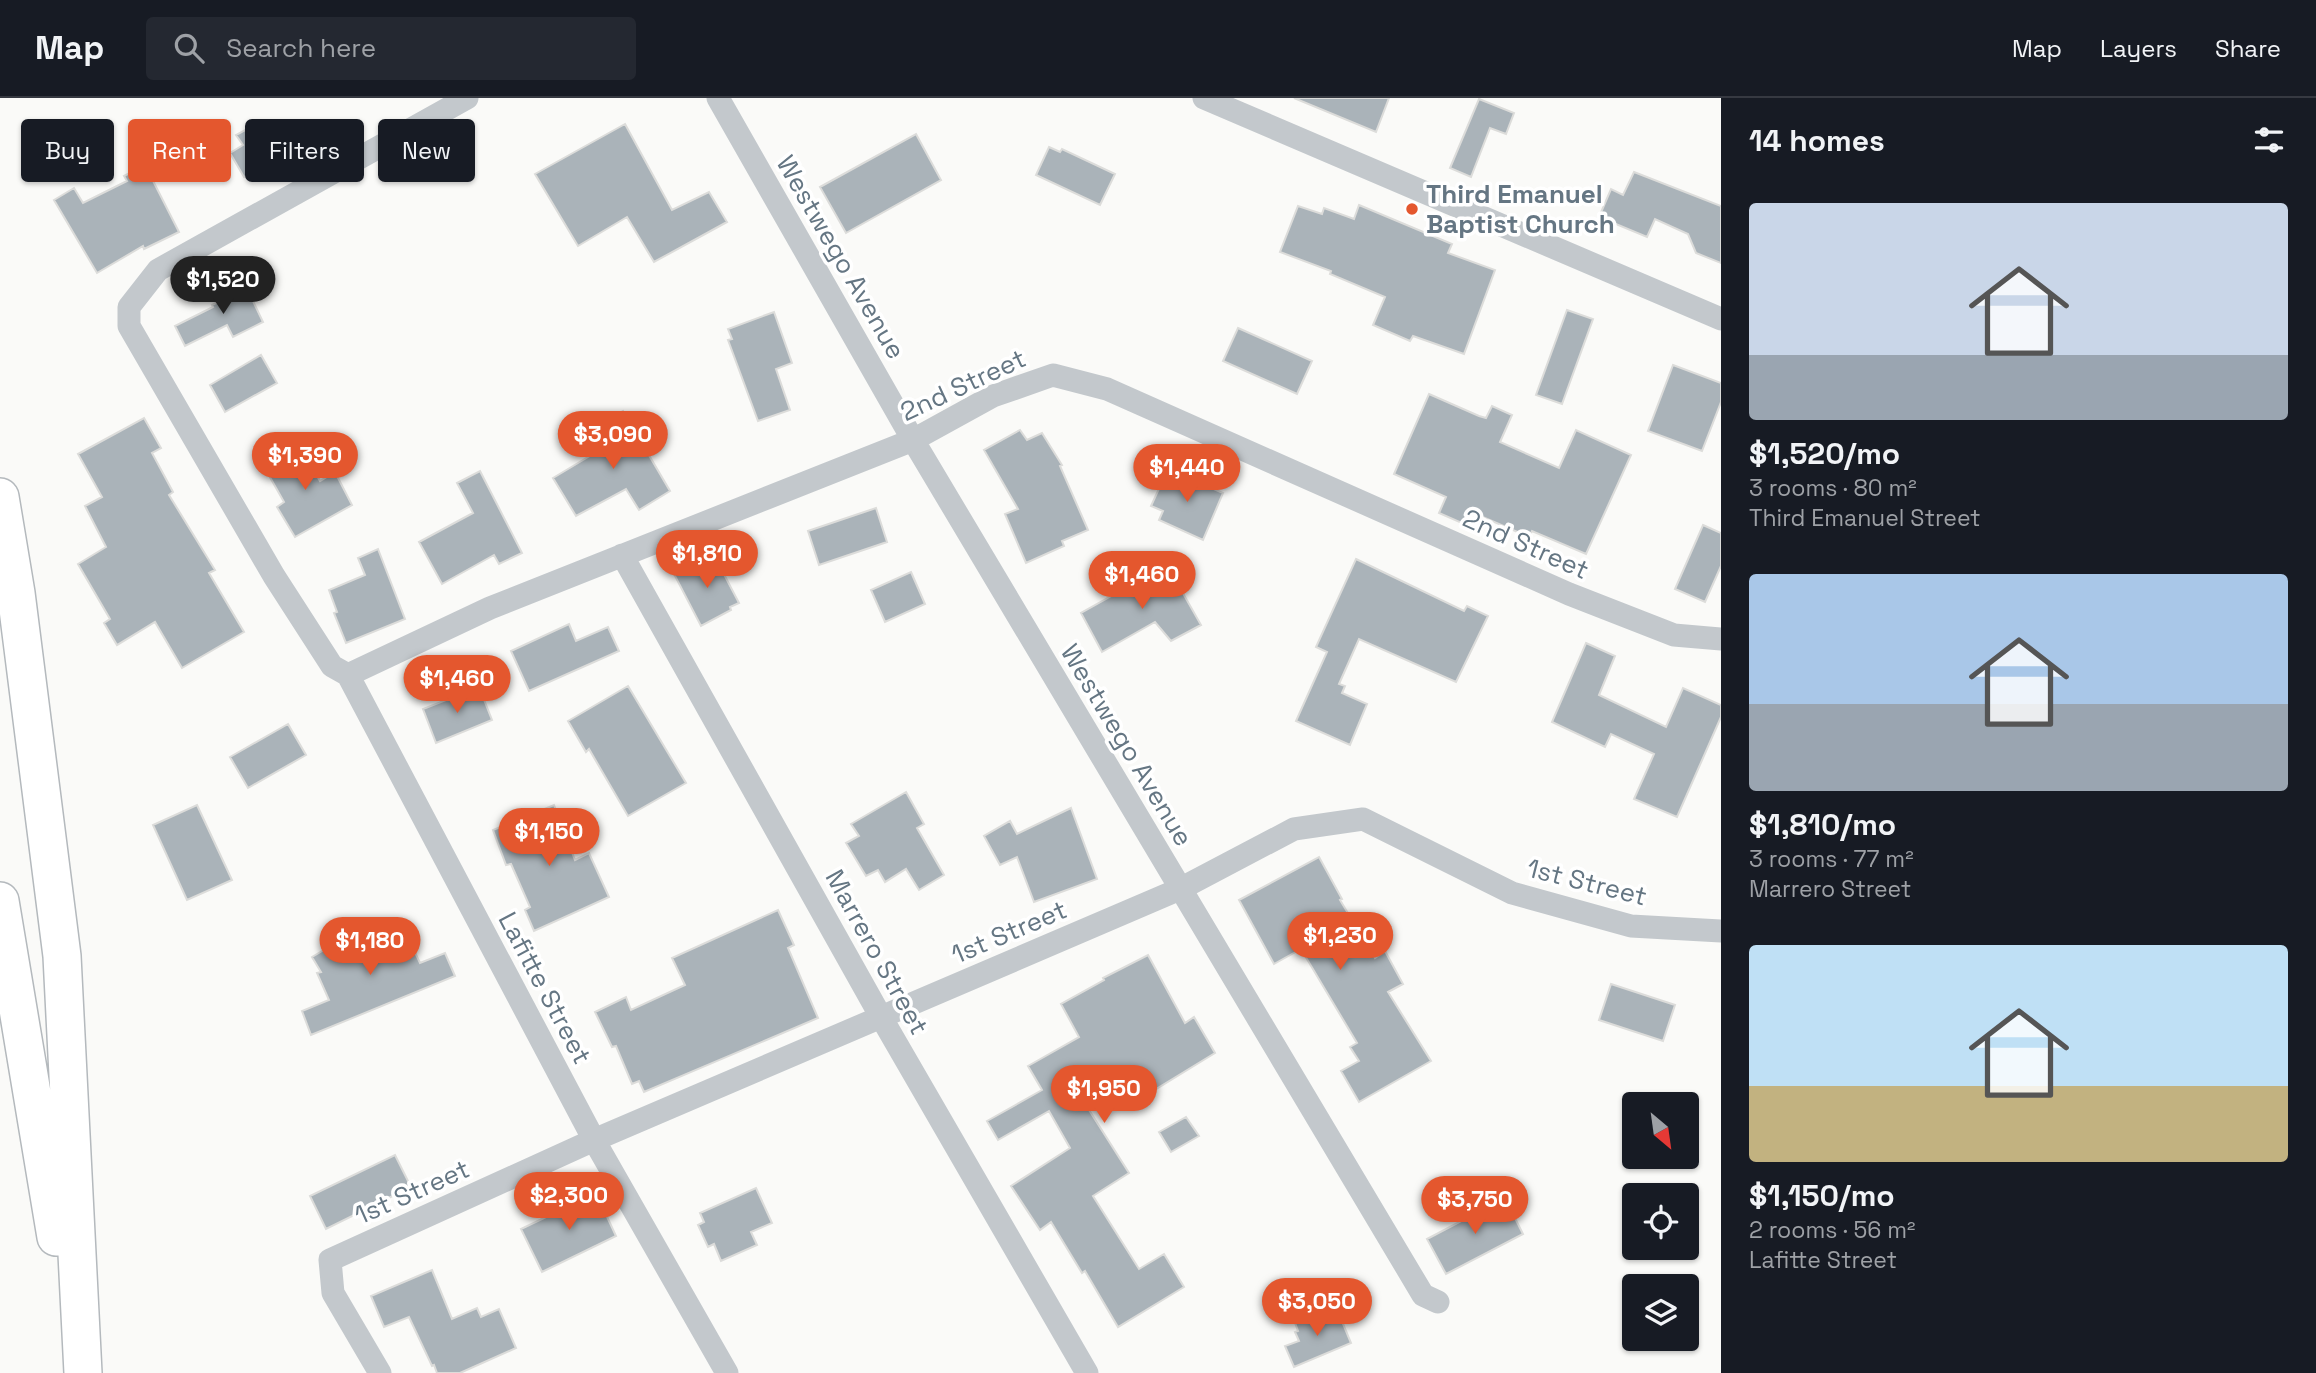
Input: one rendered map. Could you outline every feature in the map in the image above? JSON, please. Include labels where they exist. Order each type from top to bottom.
[{"type":"highway","points":[[0,497],[16,593],[62,956],[81,1373]]},
{"type":"highway","points":[[0,901],[81,1373]]},
{"type":"street","name":"Lafitte Street","points":[[467,98],[159,270],[129,307],[129,326],[267,564],[332,666],[348,676],[594,1140],[727,1373]]},
{"type":"street","name":"Westwego Avenue","points":[[718,98],[913,440],[1180,889],[1423,1294],[1438,1302]]},
{"type":"street","points":[[1204,98],[1721,319]]},
{"type":"street","name":"2nd Street","points":[[348,676],[490,608],[913,440],[993,396],[1053,375],[1107,389],[1569,594],[1674,635],[1721,639]]},
{"type":"street","name":"Marrero Street","points":[[622,555],[881,1017],[1087,1373]]},
{"type":"street","name":"1st Street","points":[[380,1373],[333,1293],[331,1259],[594,1140],[1180,889],[1294,829],[1363,819],[1512,893],[1631,926],[1721,931]]},
{"type":"building","points":[[1294,98],[1389,98],[1376,132]]},
{"type":"building","points":[[1479,99],[1514,113],[1506,134],[1490,128],[1471,177],[1450,168]]},
{"type":"building","points":[[625,124],[672,210],[709,192],[727,222],[654,262],[627,217],[578,246],[535,174]]},
{"type":"building","points":[[245,130],[244,177],[231,155],[243,145],[236,135]]},
{"type":"building","points":[[916,134],[941,180],[846,233],[820,187]]},
{"type":"building","points":[[1049,147],[1060,152],[1062,149],[1115,174],[1100,205],[1036,175]]},
{"type":"building","points":[[1634,172],[1721,206],[1721,263],[1696,253],[1688,234],[1655,219],[1647,237],[1599,217],[1611,189],[1623,195]]},
{"type":"building","points":[[128,174],[128,182],[154,182],[179,232],[144,249],[143,246],[97,273],[54,200],[74,188],[83,203],[127,181],[124,176]]},
{"type":"building","points":[[1359,205],[1452,244],[1448,253],[1495,270],[1464,354],[1413,336],[1410,341],[1373,325],[1385,297],[1330,274],[1331,271],[1280,252],[1298,206],[1322,214],[1324,208],[1354,219]]},
{"type":"building","points":[[243,280],[263,322],[233,337],[227,325],[185,346],[175,326],[213,307],[212,305],[224,299],[220,291]]},
{"type":"building","points":[[1567,310],[1593,319],[1562,404],[1536,395]]},
{"type":"building","points":[[774,312],[792,363],[776,369],[790,410],[758,421],[728,340],[732,339],[728,329]]},
{"type":"building","points":[[1238,328],[1312,361],[1297,394],[1223,361]]},
{"type":"building","points":[[261,355],[277,383],[225,412],[210,385]]},
{"type":"building","points":[[1673,365],[1721,383],[1721,402],[1702,451],[1648,431]]},
{"type":"building","points":[[1429,394],[1486,418],[1492,406],[1512,415],[1500,442],[1559,468],[1576,430],[1631,455],[1586,554],[1532,531],[1529,537],[1469,511],[1464,524],[1439,513],[1446,497],[1394,474]]},
{"type":"building","points":[[623,411],[670,491],[639,510],[626,489],[576,516],[553,478],[603,448],[598,441],[609,433],[603,422]]},
{"type":"building","points":[[144,418],[161,448],[152,453],[173,492],[169,495],[215,570],[209,573],[244,632],[182,668],[155,622],[117,645],[104,623],[110,619],[78,564],[106,547],[85,506],[102,497],[78,454]]},
{"type":"building","points":[[1020,430],[1027,440],[1042,433],[1062,465],[1060,466],[1088,530],[1062,541],[1064,546],[1026,563],[1005,514],[1018,509],[984,450]]},
{"type":"building","points":[[300,445],[320,481],[335,472],[352,505],[295,537],[277,507],[284,502],[263,465]]},
{"type":"building","points":[[1168,469],[1223,493],[1203,540],[1159,520],[1163,511],[1151,506]]},
{"type":"building","points":[[480,471],[522,553],[499,564],[494,555],[442,584],[419,542],[473,513],[457,483]]},
{"type":"building","points":[[876,508],[887,542],[819,565],[808,531]]},
{"type":"building","points":[[1703,525],[1721,533],[1721,566],[1705,602],[1675,589]]},
{"type":"building","points":[[378,549],[405,619],[346,643],[334,613],[337,612],[329,590],[365,575],[358,558]]},
{"type":"building","points":[[715,557],[739,603],[701,626],[674,574],[703,559],[705,562]]},
{"type":"building","points":[[1356,559],[1464,611],[1467,606],[1488,616],[1456,682],[1359,639],[1339,684],[1345,686],[1342,693],[1367,704],[1350,745],[1296,721],[1327,652],[1316,647]]},
{"type":"building","points":[[1167,565],[1201,625],[1171,641],[1155,622],[1102,652],[1081,613]]},
{"type":"building","points":[[911,572],[925,604],[885,622],[871,590]]},
{"type":"building","points":[[569,624],[576,641],[608,627],[619,651],[529,691],[511,651]]},
{"type":"building","points":[[1586,643],[1615,656],[1599,695],[1666,727],[1683,688],[1721,705],[1721,717],[1677,817],[1634,799],[1654,754],[1611,734],[1605,747],[1552,722]]},
{"type":"building","points":[[628,686],[686,783],[628,816],[589,749],[586,752],[568,721]]},
{"type":"building","points":[[479,687],[492,720],[436,743],[423,709]]},
{"type":"building","points":[[288,724],[306,755],[248,788],[230,757]]},
{"type":"building","points":[[906,792],[924,824],[917,828],[944,875],[919,890],[906,869],[885,882],[878,870],[866,876],[846,843],[859,836],[851,824]]},
{"type":"building","points":[[197,805],[232,880],[187,900],[153,825]]},
{"type":"building","points":[[554,805],[575,860],[589,853],[609,897],[534,931],[525,910],[530,907],[511,864],[506,865],[493,830]]},
{"type":"building","points":[[1071,808],[1097,879],[1034,902],[1017,857],[1000,865],[984,836],[1010,821],[1017,834]]},
{"type":"building","points":[[1319,857],[1342,899],[1340,900],[1375,958],[1385,951],[1403,984],[1388,992],[1431,1061],[1359,1102],[1341,1071],[1359,1061],[1350,1047],[1357,1043],[1301,949],[1274,964],[1239,900]]},
{"type":"building","points":[[778,910],[794,945],[788,948],[818,1018],[644,1092],[639,1081],[632,1084],[616,1046],[612,1047],[595,1012],[626,997],[631,1010],[685,985],[672,958]]},
{"type":"building","points":[[352,928],[361,949],[404,929],[420,963],[445,953],[455,976],[311,1035],[302,1011],[329,1000],[317,973],[321,972],[312,957],[332,945],[329,939]]},
{"type":"building","points":[[1148,955],[1185,1023],[1194,1017],[1215,1053],[1143,1097],[1130,1074],[1084,1102],[1129,1173],[1093,1196],[1139,1269],[1164,1254],[1184,1287],[1118,1327],[1085,1271],[1082,1273],[1051,1222],[1040,1230],[1011,1186],[1070,1148],[1049,1111],[998,1140],[987,1121],[1042,1090],[1028,1066],[1079,1037],[1061,1004]]},
{"type":"building","points":[[1611,984],[1675,1005],[1663,1041],[1599,1020]]},
{"type":"building","points":[[1186,1117],[1199,1136],[1171,1152],[1159,1132]]},
{"type":"building","points":[[395,1155],[411,1187],[326,1229],[310,1196]]},
{"type":"building","points":[[756,1188],[772,1223],[751,1232],[757,1245],[721,1261],[714,1244],[708,1247],[698,1225],[704,1222],[700,1213]]},
{"type":"building","points":[[596,1193],[616,1236],[542,1272],[521,1229]]},
{"type":"building","points":[[1505,1198],[1523,1234],[1446,1274],[1427,1239]]},
{"type":"building","points":[[432,1270],[452,1319],[477,1308],[481,1317],[499,1309],[516,1348],[460,1373],[437,1373],[409,1317],[384,1327],[371,1296]]},
{"type":"building","points":[[1318,1310],[1322,1321],[1339,1314],[1351,1343],[1294,1367],[1285,1346],[1299,1341],[1294,1320]]},
{"type":"place","name":"Third Emanuel Baptist Church","points":[[1412,209]]}]
